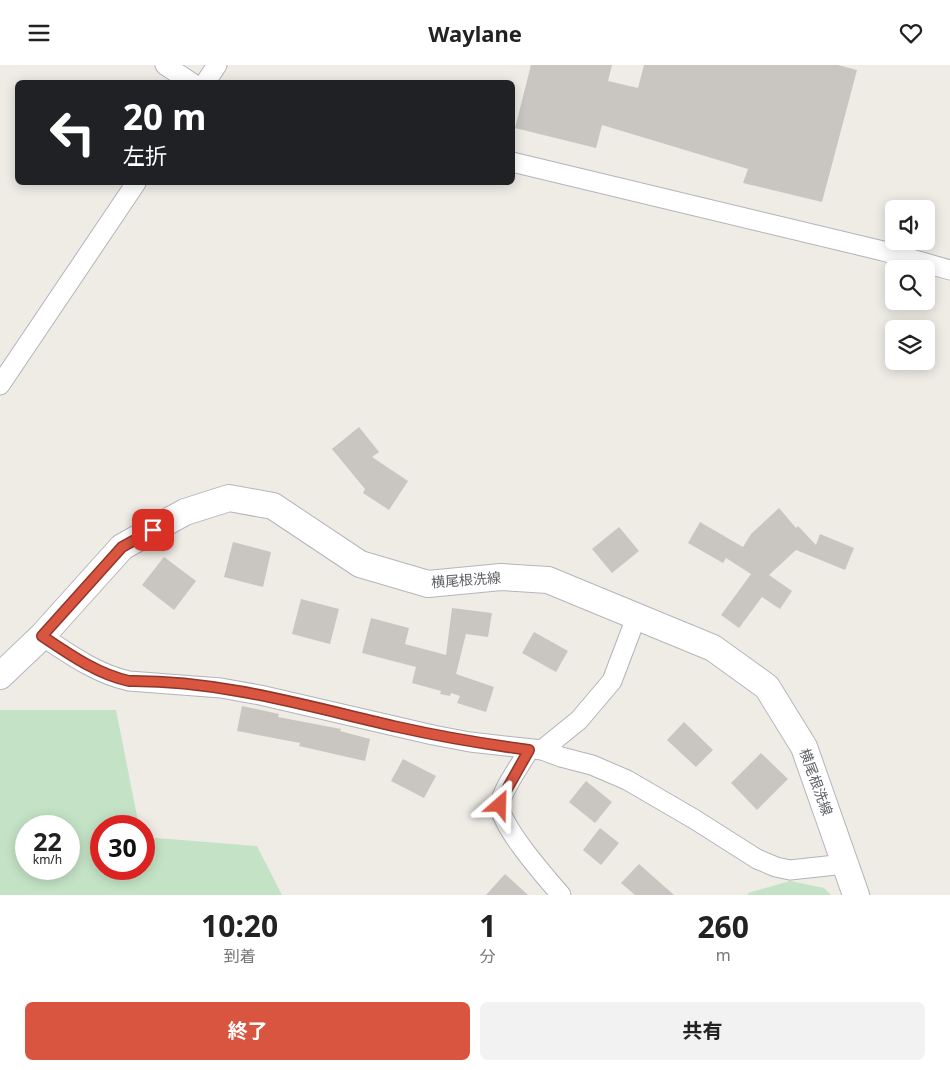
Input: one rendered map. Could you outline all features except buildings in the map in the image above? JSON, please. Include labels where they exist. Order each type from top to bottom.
[{"type":"main road","name":"横尾根洗線","points":[[0,676],[42,636],[122,547],[185,512],[229,498],[273,506],[360,564],[428,585],[501,577],[548,580],[637,615],[713,648],[767,687],[804,747],[856,895]]},
{"type":"street","points":[[166,65],[188,80]]},
{"type":"street","points":[[207,80],[217,65]]},
{"type":"street","points":[[515,164],[883,251],[950,270]]},
{"type":"street","points":[[0,385],[135,185]]},
{"type":"street","points":[[561,895],[508,829],[500,813],[502,798],[536,750],[579,720],[612,681],[637,615]]},
{"type":"street","points":[[42,636],[82,662],[114,677],[129,681],[221,688],[250,693],[433,735],[536,750],[592,765],[627,780],[757,859],[776,867],[790,869],[845,864]]},
{"type":"green space","points":[[0,710],[116,710],[137,815],[90,815],[90,880],[155,880],[155,838],[257,846],[282,895],[0,895]]},
{"type":"green space","points":[[790,881],[824,888],[831,895],[748,895],[748,893]]},
{"type":"route","points":[[153,530],[122,547],[42,636],[82,662],[114,677],[129,681],[221,688],[260,695],[433,735],[529,750],[500,805]]}]
